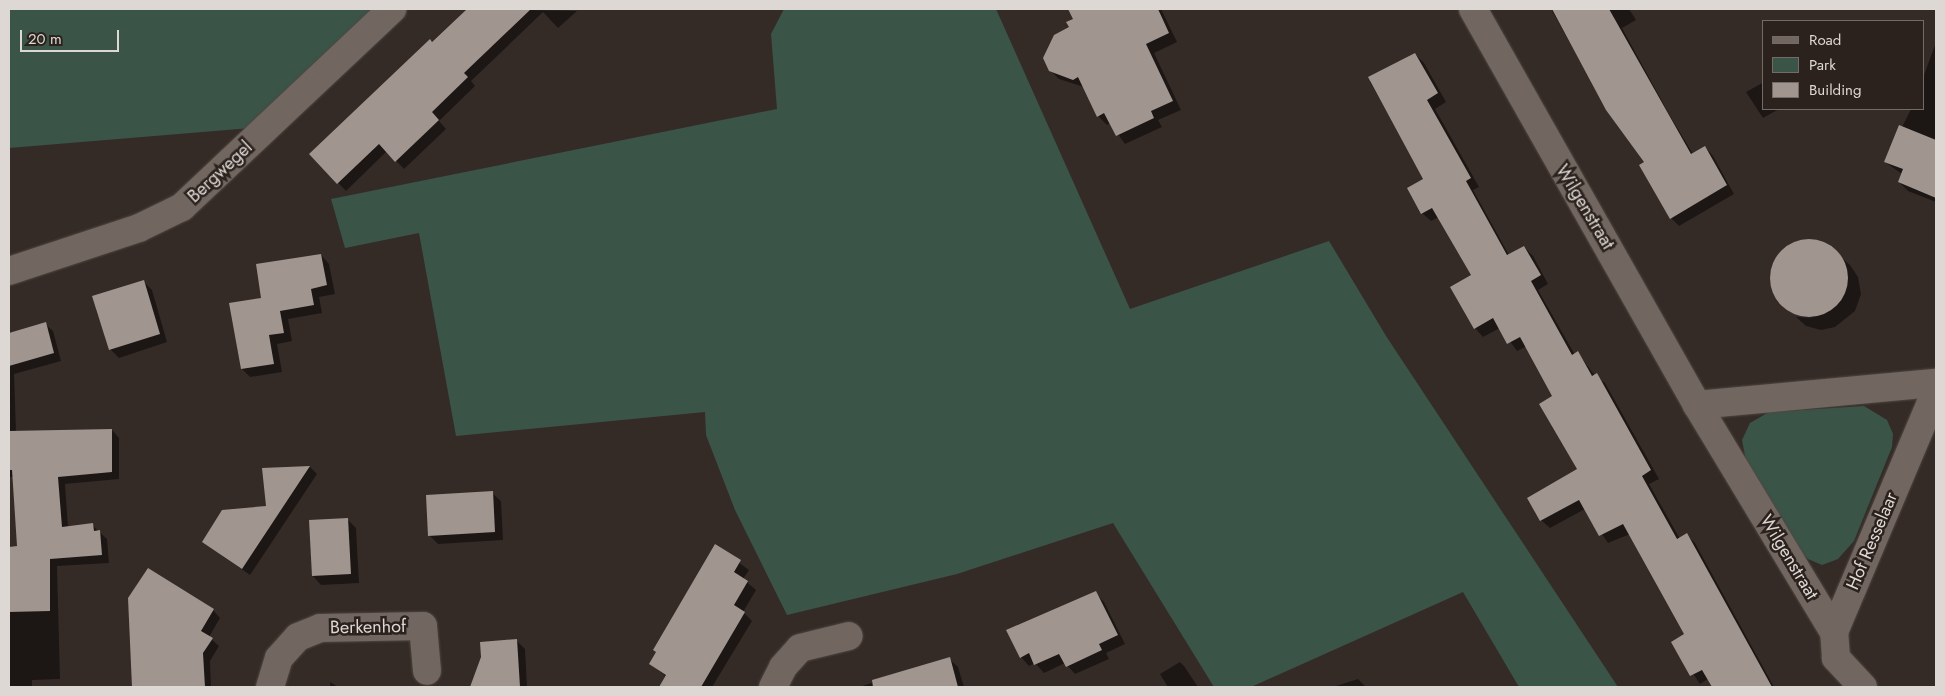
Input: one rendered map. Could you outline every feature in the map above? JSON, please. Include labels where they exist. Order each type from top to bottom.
[{"type":"street","name":"Bergwegel","points":[[9,271],[140,228],[182,207],[392,9]]},
{"type":"street","name":"Wilgenstraat","points":[[1473,9],[1697,405],[1834,632]]},
{"type":"street","points":[[1697,405],[1936,383]]},
{"type":"street","name":"Hof Resselaar","points":[[1863,687],[1836,658],[1834,632],[1936,390]]},
{"type":"street","name":"Berkenhof","points":[[270,687],[280,658],[298,637],[320,628],[423,626],[427,671]]},
{"type":"street","points":[[772,687],[783,667],[800,648],[849,636]]},
{"type":"green space","points":[[9,9],[376,9],[251,128],[9,148]]},
{"type":"green space","points":[[784,9],[996,9],[1130,309],[1329,241],[1386,336],[1618,687],[1519,687],[1463,592],[1251,687],[1214,687],[1113,523],[957,574],[787,615],[735,510],[706,435],[705,412],[456,436],[419,233],[345,248],[331,199],[777,109],[771,34]]},
{"type":"green space","points":[[1864,406],[1887,420],[1893,434],[1892,447],[1854,541],[1838,559],[1822,565],[1808,559],[1798,550],[1746,461],[1742,440],[1750,423],[1769,412]]},
{"type":"building","points":[[467,9],[531,9],[464,73],[468,77],[432,112],[439,120],[395,162],[379,144],[337,184],[309,154],[430,39],[432,42]]},
{"type":"building","points":[[1068,9],[1158,9],[1169,33],[1146,44],[1173,101],[1151,111],[1154,118],[1116,136],[1104,113],[1097,117],[1078,77],[1073,80],[1049,71],[1043,58],[1054,35],[1069,27],[1066,22],[1073,19]]},
{"type":"building","points":[[1552,9],[1609,9],[1691,154],[1705,146],[1727,185],[1670,219],[1639,165],[1644,162],[1606,110]]},
{"type":"building","points":[[1415,53],[1438,93],[1427,100],[1471,178],[1466,181],[1507,255],[1524,246],[1541,275],[1531,281],[1572,355],[1578,351],[1592,376],[1597,373],[1651,470],[1642,476],[1677,539],[1687,533],[1772,687],[1712,687],[1702,670],[1690,676],[1671,642],[1684,634],[1623,524],[1599,536],[1579,500],[1540,521],[1527,498],[1577,469],[1539,404],[1552,396],[1520,337],[1507,344],[1493,318],[1474,329],[1450,287],[1471,275],[1432,208],[1421,214],[1407,188],[1423,179],[1368,77]]},
{"type":"building","points":[[1899,125],[1936,140],[1936,198],[1898,182],[1903,169],[1884,162]]},
{"type":"building","points":[[1801,239],[1817,239],[1831,245],[1842,256],[1848,270],[1848,286],[1842,300],[1831,311],[1817,317],[1801,317],[1787,311],[1776,300],[1770,286],[1770,270],[1776,256],[1787,245]]},
{"type":"building","points":[[321,254],[327,285],[311,289],[314,305],[280,311],[284,333],[269,335],[274,364],[241,369],[229,303],[261,298],[256,264]]},
{"type":"building","points":[[144,280],[160,334],[109,350],[92,296]]},
{"type":"building","points":[[46,322],[54,353],[9,366],[9,333]]},
{"type":"building","points":[[112,429],[112,472],[58,477],[62,527],[93,523],[94,531],[100,530],[102,555],[50,559],[50,611],[9,612],[9,547],[17,546],[12,470],[9,470],[9,431]]},
{"type":"building","points":[[310,466],[242,569],[202,542],[222,510],[266,506],[262,468]]},
{"type":"building","points":[[493,491],[495,532],[428,536],[426,495]]},
{"type":"building","points":[[348,518],[351,574],[312,576],[309,520]]},
{"type":"building","points":[[715,544],[741,560],[734,572],[748,581],[734,605],[745,612],[701,687],[659,687],[666,675],[649,664],[656,652],[653,650]]},
{"type":"building","points":[[148,568],[214,609],[201,631],[213,638],[203,653],[205,687],[132,687],[128,598]]},
{"type":"building","points":[[1096,591],[1118,635],[1099,644],[1102,650],[1066,667],[1059,654],[1034,665],[1029,653],[1020,658],[1006,630]]},
{"type":"building","points":[[517,639],[520,687],[470,687],[481,657],[480,642]]},
{"type":"building","points":[[950,657],[958,687],[873,687],[872,680]]}]
